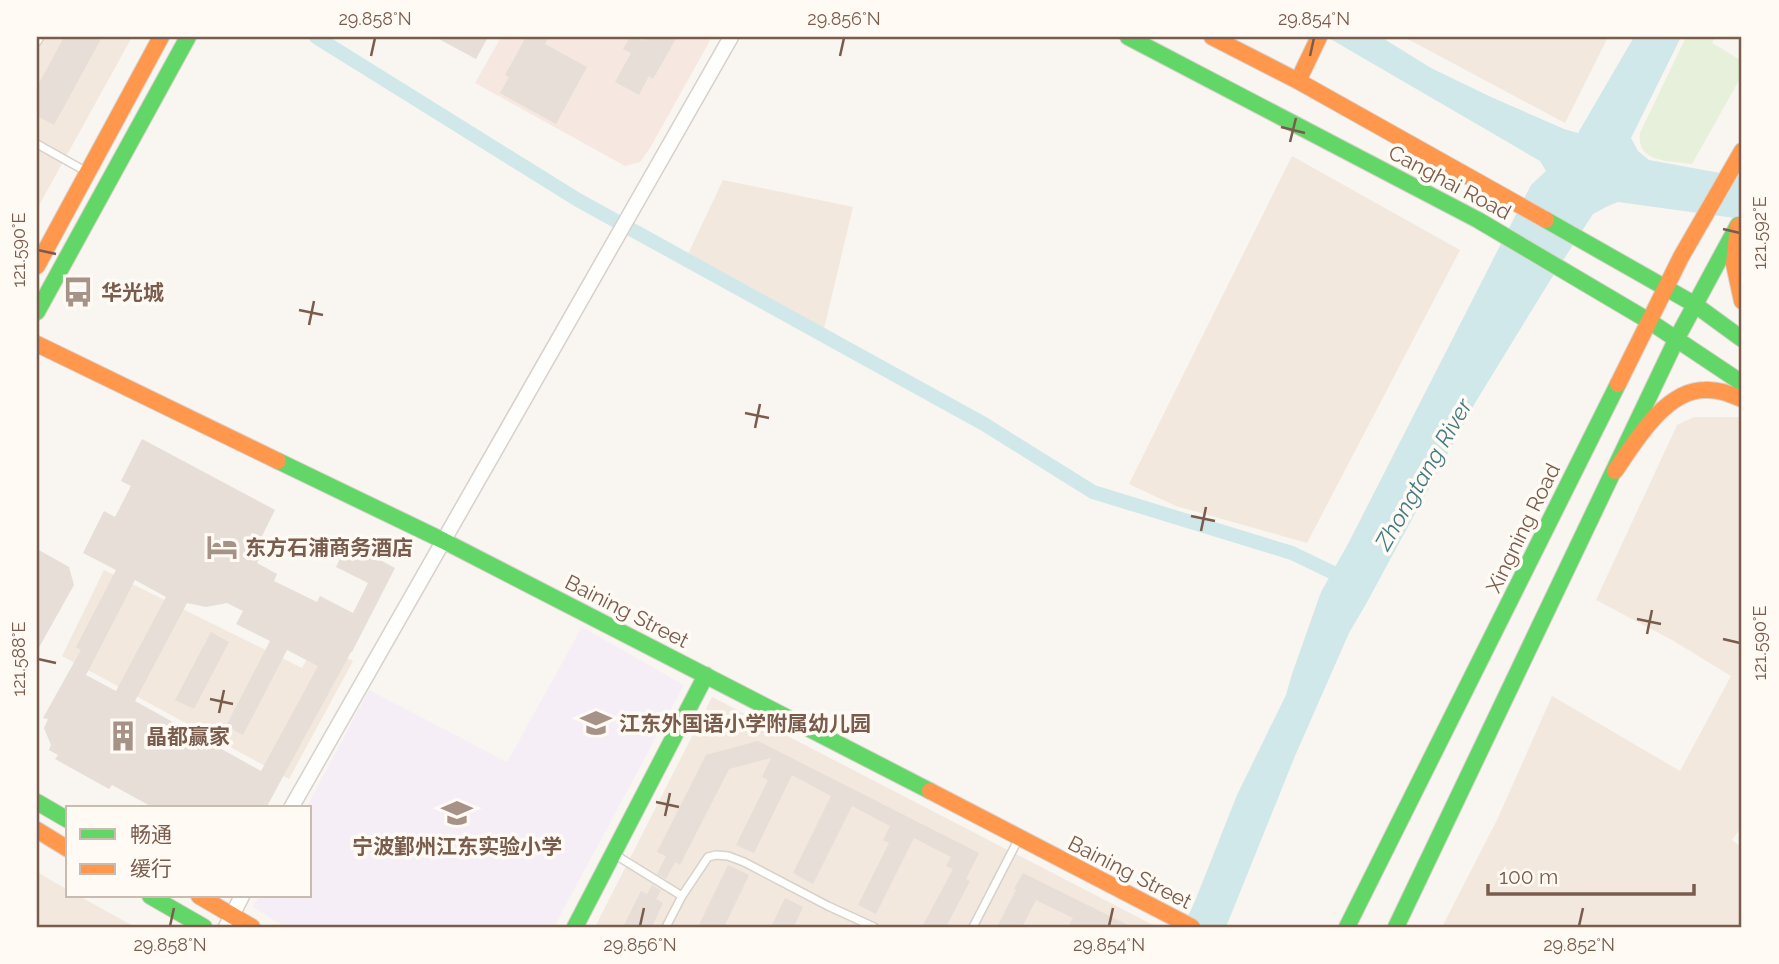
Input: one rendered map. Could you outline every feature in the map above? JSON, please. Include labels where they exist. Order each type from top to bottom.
[{"type":"main road","points":[[37,266],[161,37]]},
{"type":"main road","points":[[37,312],[188,37]]},
{"type":"main road","name":"Canghai Road","points":[[1128,37],[1510,238],[1677,338],[1742,383]]},
{"type":"main road","name":"Canghai Road","points":[[1212,37],[1298,81],[1666,287],[1742,339]]},
{"type":"main road","points":[[1298,81],[1319,37]]},
{"type":"main road","name":"Xingning Road","points":[[1347,927],[1666,287],[1739,157]]},
{"type":"main road","points":[[1740,222],[1734,264],[1742,301]]},
{"type":"main road","points":[[1396,927],[1677,338],[1740,222]]},
{"type":"main road","name":"Baining Street","points":[[37,344],[444,541],[1192,927]]},
{"type":"main road","points":[[1615,471],[1664,406],[1700,390],[1720,391],[1742,399]]},
{"type":"main road","points":[[575,927],[706,675]]},
{"type":"main road","points":[[37,802],[66,819]]},
{"type":"main road","points":[[37,830],[66,848]]},
{"type":"main road","points":[[153,898],[204,927]]},
{"type":"main road","points":[[201,898],[229,921],[252,927]]},
{"type":"street","points":[[292,806],[731,37]]},
{"type":"street","points":[[229,921],[241,898]]},
{"type":"lane","points":[[37,42],[40,37]]},
{"type":"lane","points":[[37,144],[87,173]]},
{"type":"lane","points":[[973,927],[1019,838]]},
{"type":"lane","points":[[614,854],[682,896]]},
{"type":"lane","points":[[666,927],[682,896],[708,857],[716,855],[744,862],[874,927]]},
{"type":"shaded area","points":[[37,37],[132,37],[37,209]]},
{"type":"shaded area","points":[[501,37],[712,37],[650,148],[640,162],[625,166],[475,83]]},
{"type":"shaded area","points":[[1404,37],[1608,37],[1565,123]]},
{"type":"shaded area","points":[[1292,156],[1460,250],[1307,543],[1176,506],[1129,484]]},
{"type":"shaded area","points":[[723,180],[853,207],[823,333],[688,254]]},
{"type":"shaded area","points":[[1694,417],[1738,417],[1742,420],[1742,826],[1732,840],[1742,848],[1742,927],[1442,927],[1498,818],[1552,696],[1680,771],[1731,676],[1672,640],[1596,600],[1677,425]]},
{"type":"shaded area","points":[[104,570],[302,668],[316,643],[353,661],[289,779],[62,656]]},
{"type":"shaded area","name":"宁波鄞州江东实验小学","points":[[582,627],[684,685],[554,927],[285,927],[253,907],[258,898],[312,898],[312,806],[307,806],[369,690],[507,762]]},
{"type":"shaded area","points":[[712,697],[1157,927],[595,927]]},
{"type":"shaded area","points":[[37,872],[66,889],[66,898],[83,898],[135,927],[37,927]]},
{"type":"green space","points":[[1686,37],[1715,37],[1712,43],[1742,61],[1742,75],[1692,164],[1656,159],[1643,150],[1640,143],[1640,133]]},
{"type":"water","name":"Zhongtang River","points":[[1327,37],[1381,37],[1431,68],[1491,97],[1578,133],[1634,37],[1681,37],[1631,138],[1638,151],[1649,160],[1742,177],[1742,219],[1618,202],[1593,214],[1475,403],[1349,633],[1295,756],[1226,927],[1183,927],[1237,795],[1286,695],[1321,592],[1531,185],[1546,171],[1540,161]]},
{"type":"building","points":[[64,37],[102,37],[54,125],[37,116],[37,87]]},
{"type":"building","points":[[435,37],[488,37],[476,59]]},
{"type":"building","points":[[526,37],[549,37],[545,44],[587,67],[556,124],[500,93],[509,77],[505,75]]},
{"type":"building","points":[[630,37],[643,41],[646,37],[677,37],[653,79],[649,76],[639,95],[615,82],[631,53],[623,49]]},
{"type":"building","points":[[142,439],[275,510],[262,536],[269,540],[257,563],[277,574],[274,581],[317,602],[320,596],[353,613],[368,583],[336,567],[350,538],[383,555],[380,560],[395,568],[267,806],[150,806],[112,785],[109,789],[55,759],[58,755],[49,750],[51,745],[44,728],[48,719],[43,718],[81,650],[76,647],[116,570],[83,553],[104,511],[115,517],[131,486],[121,481]],"holes":[[[135,580],[166,597],[116,691],[86,675]],[[187,603],[206,607],[227,603],[243,611],[236,624],[270,641],[226,726],[243,735],[287,650],[318,666],[261,771],[135,701]]]},
{"type":"building","points":[[37,549],[69,567],[74,585],[37,651]]},
{"type":"building","points":[[211,632],[229,642],[194,709],[175,700]]},
{"type":"building","points":[[758,741],[979,853],[966,879],[970,881],[946,927],[922,927],[953,869],[946,866],[951,857],[914,838],[876,914],[858,905],[889,843],[883,840],[890,826],[852,806],[813,884],[793,873],[831,796],[792,775],[754,853],[736,845],[768,780],[762,777],[771,758],[729,769],[680,865],[675,862],[666,879],[657,874],[666,856],[657,852],[706,755]]},
{"type":"building","points":[[728,865],[749,875],[724,927],[698,927]]},
{"type":"building","points":[[1023,873],[1132,927],[1068,927],[1073,918],[1036,900],[1022,927],[997,927]]},
{"type":"building","points":[[652,885],[661,890],[656,899],[663,903],[652,927],[623,927],[641,891],[647,894]]},
{"type":"building","points":[[785,898],[803,907],[794,927],[771,927]]},
{"type":"waterway","points":[[316,37],[578,200],[984,424],[1093,492],[1292,553],[1348,580]]},
{"type":"traffic: fast","points":[[37,312],[188,37]]},
{"type":"traffic: fast","points":[[1128,37],[1478,220],[1649,321],[1742,383]]},
{"type":"traffic: fast","points":[[1546,220],[1694,304],[1742,339]]},
{"type":"traffic: fast","points":[[1396,927],[1677,338],[1738,225]]},
{"type":"traffic: fast","points":[[1347,927],[1618,384]]},
{"type":"traffic: fast","points":[[278,461],[444,541],[930,791]]},
{"type":"traffic: fast","points":[[575,927],[706,675]]},
{"type":"traffic: fast","points":[[37,802],[66,819]]},
{"type":"traffic: fast","points":[[153,898],[204,927]]},
{"type":"traffic: slow","points":[[37,266],[161,37]]},
{"type":"traffic: slow","points":[[1212,37],[1298,81],[1546,220]]},
{"type":"traffic: slow","points":[[1298,81],[1319,37]]},
{"type":"traffic: slow","points":[[1618,384],[1681,257],[1742,151]]},
{"type":"traffic: slow","points":[[1738,226],[1734,264],[1742,301]]},
{"type":"traffic: slow","points":[[37,344],[278,461]]},
{"type":"traffic: slow","points":[[1615,471],[1652,420],[1677,399],[1690,392],[1710,390],[1742,399]]},
{"type":"traffic: slow","points":[[930,791],[1192,927]]},
{"type":"traffic: slow","points":[[37,830],[66,848]]},
{"type":"traffic: slow","points":[[202,898],[252,927]]},
{"type":"place","name":"华光城","points":[[78,292]]},
{"type":"place","name":"东方石浦商务酒店","points":[[222,547]]},
{"type":"place","name":"江东外国语小学附属幼儿园","points":[[596,723]]},
{"type":"place","name":"晶都赢家","points":[[123,736]]},
{"type":"place","name":"宁波鄞州江东实验小学","points":[[457,813]]}]
